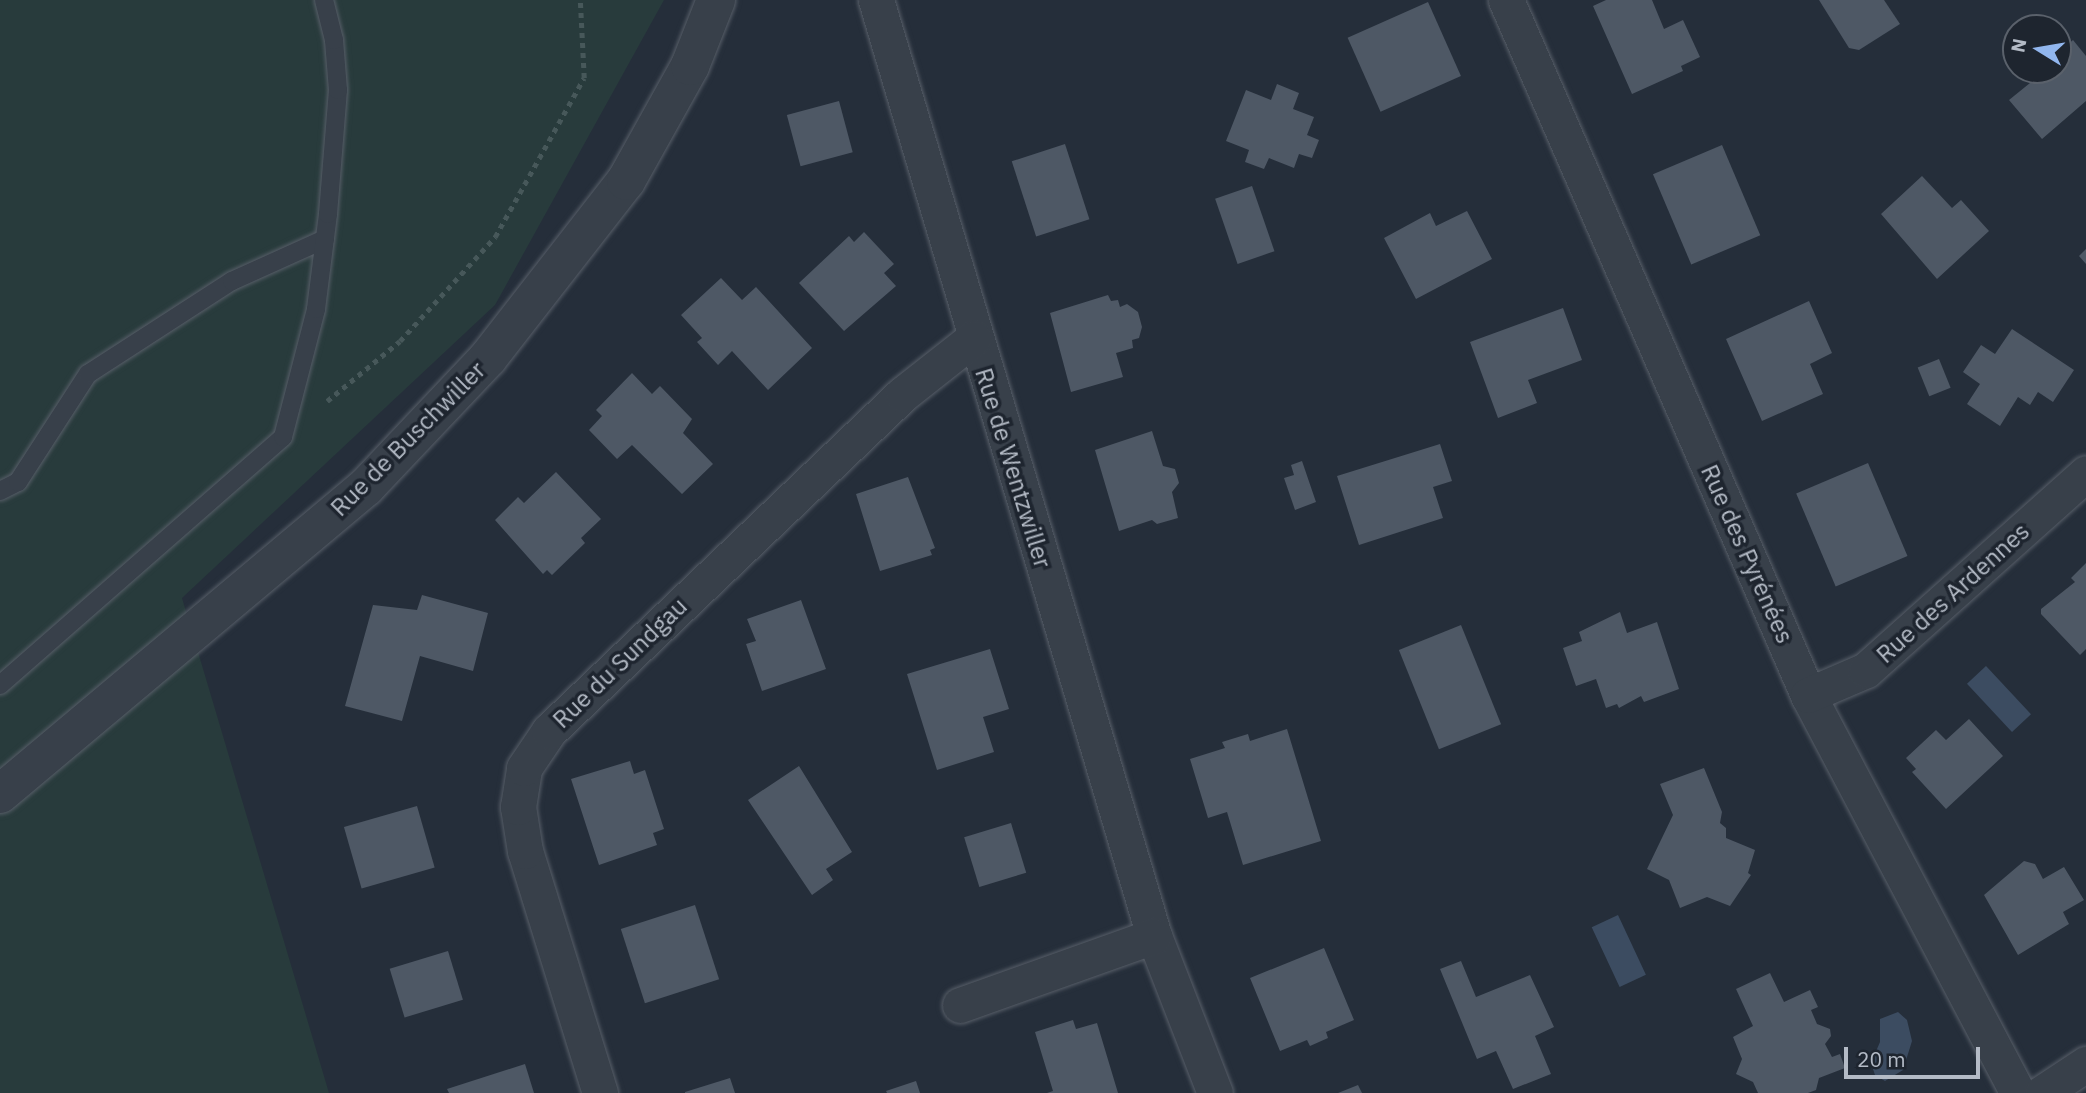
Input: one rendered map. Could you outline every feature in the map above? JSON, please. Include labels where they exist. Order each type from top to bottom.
[{"type":"street","name":"Rue de Buschwiller","points":[[0,794],[366,487],[488,358],[626,181],[690,66],[716,0]]},
{"type":"street","name":"Rue de Wentzwiller","points":[[876,0],[974,338],[1154,936],[1215,1093]]},
{"type":"street","name":"Rue des Pyrénées","points":[[1506,0],[1808,695],[2018,1093]]},
{"type":"street","name":"Rue du Sundgau","points":[[600,1093],[525,851],[518,807],[524,768],[549,731],[903,394],[974,338]]},
{"type":"street","name":"Rue des Ardennes","points":[[1808,695],[1866,670],[2086,473]]},
{"type":"street","points":[[960,1005],[1154,936]]},
{"type":"street","points":[[2042,1093],[2086,1064]]},
{"type":"lane","points":[[0,685],[283,437],[316,309],[325,239],[338,90],[334,40],[324,0]]},
{"type":"lane","points":[[0,491],[18,482],[88,374],[232,281],[325,239]]},
{"type":"path","points":[[283,437],[400,341],[495,237],[584,78],[580,0]]},
{"type":"shaded area","points":[[0,0],[664,0],[495,305],[182,598],[329,1093],[0,1093]]},
{"type":"water","points":[[1986,666],[2031,714],[2012,732],[1967,684]]},
{"type":"water","points":[[1618,915],[1646,975],[1620,987],[1592,927]]},
{"type":"water","points":[[1898,1012],[1907,1020],[1912,1041],[1903,1070],[1885,1081],[1875,1075],[1871,1063],[1880,1042],[1880,1019]]},
{"type":"building","points":[[1606,0],[1652,0],[1664,29],[1683,20],[1700,57],[1681,66],[1683,71],[1632,94],[1593,6]]},
{"type":"building","points":[[1819,0],[1884,0],[1900,24],[1859,50],[1849,48]]},
{"type":"building","points":[[1428,2],[1461,76],[1381,112],[1348,38]]},
{"type":"building","points":[[2072,41],[2086,56],[2086,101],[2042,139],[2009,100],[2029,84],[2072,84]]},
{"type":"building","points":[[1277,84],[1299,93],[1293,109],[1314,117],[1307,135],[1319,140],[1312,158],[1299,154],[1294,168],[1269,158],[1264,169],[1245,162],[1249,150],[1226,141],[1246,90],[1271,100]]},
{"type":"building","points":[[839,101],[853,152],[801,166],[787,115]]},
{"type":"building","points":[[1065,144],[1089,219],[1036,236],[1012,161]]},
{"type":"building","points":[[1722,145],[1760,235],[1691,265],[1653,174]]},
{"type":"building","points":[[1922,176],[1952,208],[1961,200],[1989,231],[1937,279],[1881,214]]},
{"type":"building","points":[[1252,186],[1274,251],[1238,264],[1215,199]]},
{"type":"building","points":[[1467,211],[1492,259],[1416,299],[1384,238],[1430,213],[1436,226]]},
{"type":"building","points":[[864,232],[894,264],[884,273],[896,286],[844,331],[799,283],[849,236],[854,242]]},
{"type":"building","points":[[2086,249],[2086,264],[2079,256]]},
{"type":"building","points":[[721,278],[742,300],[756,287],[812,348],[768,390],[732,351],[718,365],[697,342],[702,338],[681,315]]},
{"type":"building","points":[[1108,295],[1111,301],[1118,300],[1120,307],[1127,304],[1138,312],[1142,327],[1139,338],[1132,340],[1133,348],[1116,353],[1123,377],[1071,392],[1050,313]]},
{"type":"building","points":[[1809,301],[1832,353],[1810,364],[1823,394],[1762,421],[1726,339]]},
{"type":"building","points":[[1563,308],[1582,360],[1528,380],[1537,403],[1498,418],[1470,342]]},
{"type":"building","points":[[2012,329],[2074,370],[2053,402],[2038,392],[2030,405],[2018,397],[2000,426],[1967,404],[1980,384],[1963,372],[1981,345],[1995,354]]},
{"type":"building","points":[[1939,359],[1951,388],[1929,396],[1918,368]]},
{"type":"building","points":[[632,373],[652,394],[660,386],[692,419],[683,433],[713,464],[682,494],[632,445],[617,459],[589,430],[602,416],[596,410]]},
{"type":"building","points":[[1152,431],[1163,466],[1175,469],[1179,483],[1172,492],[1178,518],[1157,524],[1152,520],[1119,531],[1095,450]]},
{"type":"building","points":[[1440,444],[1452,481],[1433,487],[1443,518],[1359,545],[1337,476]]},
{"type":"building","points":[[1302,461],[1316,502],[1295,510],[1284,478],[1294,475],[1291,465]]},
{"type":"building","points":[[1868,463],[1907,556],[1836,586],[1796,493]]},
{"type":"building","points":[[556,472],[601,519],[581,538],[585,543],[552,575],[547,570],[543,574],[495,520],[518,497],[524,503]]},
{"type":"building","points":[[908,477],[935,548],[930,550],[932,555],[880,571],[856,494]]},
{"type":"building","points":[[2086,563],[2086,649],[2080,655],[2041,614],[2041,609],[2075,582],[2071,578]]},
{"type":"building","points":[[422,595],[488,613],[473,671],[420,656],[402,721],[345,706],[373,605],[417,610]]},
{"type":"building","points":[[801,600],[826,669],[762,691],[746,644],[756,641],[747,619]]},
{"type":"building","points":[[1620,612],[1627,633],[1657,622],[1679,689],[1644,702],[1641,696],[1619,708],[1617,704],[1606,708],[1596,679],[1576,686],[1563,648],[1582,641],[1579,632]]},
{"type":"building","points":[[1461,625],[1501,724],[1439,749],[1399,650]]},
{"type":"building","points":[[990,649],[1009,709],[983,717],[994,752],[937,770],[907,674]]},
{"type":"building","points":[[1969,719],[2003,756],[1946,809],[1912,772],[1916,769],[1906,758],[1936,730],[1946,740]]},
{"type":"building","points":[[1287,729],[1321,841],[1243,865],[1227,812],[1208,818],[1190,759],[1225,748],[1222,742],[1248,734],[1250,741]]},
{"type":"building","points":[[630,761],[634,774],[645,770],[664,829],[653,833],[657,845],[599,865],[571,779]]},
{"type":"building","points":[[799,766],[852,852],[826,869],[833,880],[812,895],[748,800]]},
{"type":"building","points":[[1704,768],[1722,812],[1720,823],[1726,828],[1726,838],[1755,850],[1748,873],[1751,875],[1730,906],[1707,897],[1680,908],[1669,880],[1647,869],[1673,815],[1660,784]]},
{"type":"building","points":[[417,806],[435,868],[362,888],[344,827]]},
{"type":"building","points":[[1011,823],[1026,873],[979,887],[964,837]]},
{"type":"building","points":[[2024,861],[2035,864],[2043,879],[2064,867],[2084,900],[2063,912],[2069,924],[2018,955],[1984,895]]},
{"type":"building","points":[[695,905],[719,979],[645,1003],[621,929]]},
{"type":"building","points":[[1324,948],[1354,1020],[1326,1032],[1328,1038],[1310,1046],[1307,1040],[1280,1051],[1250,978]]},
{"type":"building","points":[[448,951],[463,1000],[405,1018],[390,969]]},
{"type":"building","points":[[1461,961],[1476,997],[1530,975],[1554,1027],[1535,1036],[1551,1074],[1513,1089],[1496,1051],[1477,1059],[1440,969]]},
{"type":"building","points":[[1770,973],[1784,1002],[1810,990],[1818,1007],[1811,1010],[1817,1024],[1830,1029],[1831,1036],[1825,1044],[1832,1057],[1840,1054],[1845,1068],[1819,1078],[1816,1090],[1808,1093],[1758,1093],[1753,1082],[1736,1074],[1742,1059],[1733,1037],[1753,1026],[1736,989]]},
{"type":"building","points":[[1073,1020],[1076,1029],[1097,1023],[1118,1093],[1047,1093],[1053,1091],[1035,1032]]},
{"type":"building","points":[[525,1064],[534,1093],[449,1093],[447,1089]]},
{"type":"building","points":[[730,1078],[735,1093],[685,1093],[685,1092]]},
{"type":"building","points":[[916,1081],[920,1093],[886,1091]]},
{"type":"building","points":[[1358,1085],[1362,1093],[1338,1093]]}]
